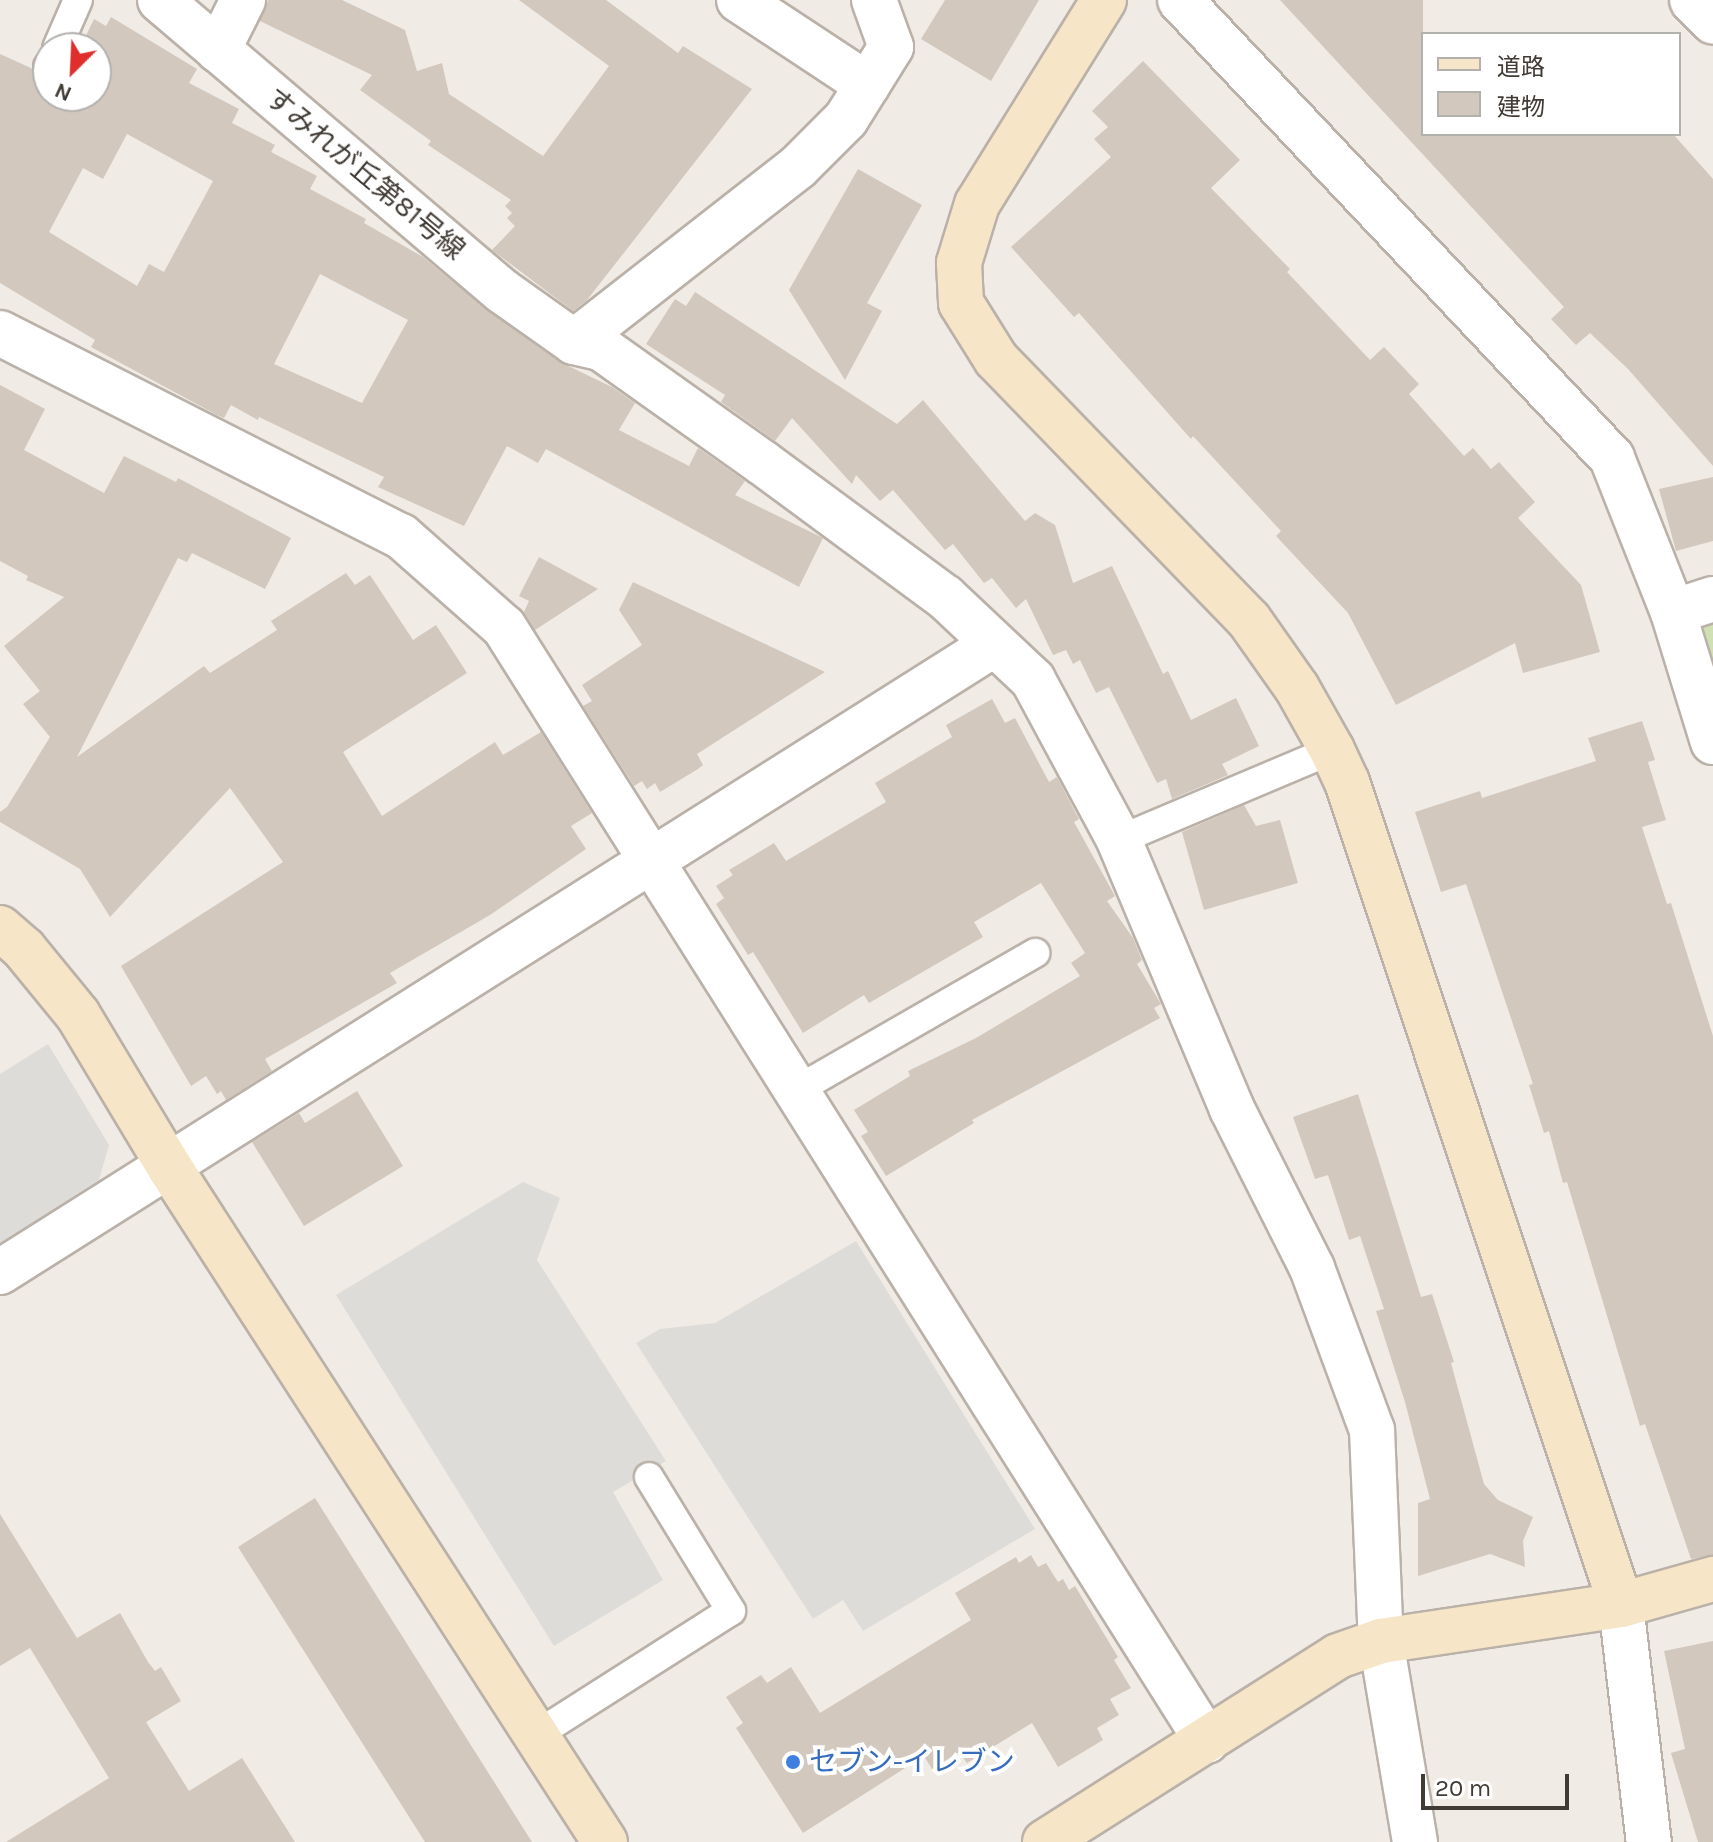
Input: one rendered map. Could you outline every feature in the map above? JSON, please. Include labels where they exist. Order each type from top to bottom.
[{"type":"street","name":"すみれが丘第81号線","points":[[160,0],[502,291],[574,342],[601,348],[775,472],[945,597],[1033,680],[1119,840],[1232,1109],[1312,1268],[1372,1430],[1381,1641],[1415,1842]]},
{"type":"street","points":[[218,50],[243,0]]},
{"type":"street","points":[[739,0],[868,85]]},
{"type":"street","points":[[574,342],[798,167],[846,119],[891,47],[874,0]]},
{"type":"street","points":[[1104,0],[977,204],[959,263],[961,303],[996,359],[1249,620],[1297,688],[1347,782],[1621,1605],[1649,1842]]},
{"type":"street","points":[[1180,0],[1612,458],[1693,606],[1713,742]]},
{"type":"street","points":[[1692,0],[1713,22]]},
{"type":"street","points":[[0,333],[401,536],[504,627],[1207,1741]]},
{"type":"street","points":[[0,1272],[170,1168],[993,645]]},
{"type":"street","points":[[0,928],[24,949],[78,1015],[170,1168],[605,1842]]},
{"type":"street","points":[[1045,1842],[1338,1656],[1381,1641],[1621,1605],[1713,1579]]},
{"type":"lane","points":[[64,32],[78,0]]},
{"type":"lane","points":[[1119,840],[1332,750]]},
{"type":"lane","points":[[797,1090],[1035,953]]},
{"type":"lane","points":[[536,1735],[731,1611],[649,1477]]},
{"type":"green space","points":[[1713,623],[1713,668],[1700,627]]},
{"type":"shaded area","points":[[48,1044],[109,1145],[99,1180],[0,1243],[0,1074]]},
{"type":"shaded area","points":[[523,1182],[560,1198],[537,1260],[666,1461],[613,1492],[663,1580],[554,1646],[336,1295]]},
{"type":"shaded area","points":[[856,1241],[1035,1529],[863,1631],[843,1600],[813,1619],[636,1343],[660,1329],[715,1323]]},
{"type":"building","points":[[268,0],[342,0],[405,30],[417,71],[442,63],[449,94],[543,156],[609,66],[519,0],[606,0],[678,53],[683,46],[752,89],[587,300],[573,311],[492,250],[515,226],[507,218],[512,213],[505,206],[511,200],[428,145],[431,141],[360,90],[372,75],[260,21]]},
{"type":"building","points":[[945,0],[1039,0],[991,81],[921,39]]},
{"type":"building","points":[[1280,0],[1423,0],[1421,136],[1675,136],[1713,179],[1713,466],[1628,369],[1590,333],[1576,345],[1551,319],[1564,307]]},
{"type":"building","points":[[111,17],[197,69],[189,83],[239,109],[232,123],[275,145],[271,152],[317,176],[310,189],[366,219],[364,223],[423,257],[488,311],[560,362],[612,387],[635,403],[619,430],[689,466],[698,448],[745,481],[735,495],[823,538],[799,587],[546,449],[538,463],[507,446],[464,526],[378,487],[384,477],[259,417],[258,420],[231,405],[224,418],[217,415],[91,347],[95,340],[0,283],[0,54],[32,70],[32,112],[112,112],[112,32],[88,32],[94,19],[106,26]],"holes":[[[127,134],[213,181],[164,272],[149,264],[137,286],[49,232],[83,168],[103,179]],[[320,274],[408,320],[362,403],[274,364]]]},
{"type":"building","points":[[1143,61],[1240,160],[1211,188],[1290,269],[1287,272],[1370,360],[1384,347],[1419,384],[1409,394],[1464,456],[1473,448],[1491,469],[1499,462],[1535,502],[1518,518],[1581,585],[1600,652],[1523,673],[1515,643],[1396,705],[1348,613],[1276,536],[1281,531],[1193,436],[1191,439],[1079,313],[1074,317],[1011,247],[1111,157],[1094,139],[1108,127],[1092,111]]},
{"type":"building","points":[[858,169],[922,205],[867,303],[882,311],[845,380],[789,290]]},
{"type":"building","points":[[695,292],[897,424],[923,400],[1025,521],[1035,513],[1055,525],[1073,583],[1112,566],[1163,674],[1168,671],[1191,720],[1236,698],[1259,746],[1222,764],[1228,775],[1172,799],[1166,779],[1157,783],[1109,687],[1096,693],[1080,660],[1073,664],[1066,650],[1053,655],[1026,599],[1016,608],[992,578],[984,583],[953,544],[945,550],[893,490],[880,501],[856,475],[852,484],[792,418],[775,441],[721,402],[725,395],[646,344],[675,299],[686,306]]},
{"type":"building","points":[[0,385],[45,409],[24,450],[104,493],[124,456],[176,482],[178,478],[291,538],[265,589],[192,553],[187,562],[178,558],[77,757],[204,666],[210,673],[277,630],[271,621],[346,573],[355,585],[370,575],[413,640],[436,625],[467,673],[343,752],[382,816],[495,742],[503,755],[541,732],[592,813],[571,826],[586,849],[490,915],[390,973],[397,983],[265,1059],[272,1071],[226,1100],[221,1091],[217,1094],[206,1076],[191,1086],[121,966],[283,862],[230,788],[110,917],[80,869],[0,822],[0,812],[7,807],[50,737],[23,704],[40,691],[4,646],[64,597],[26,580],[28,576],[0,561]]},
{"type":"building","points":[[1713,477],[1713,541],[1676,551],[1659,489]]},
{"type":"building","points":[[539,557],[598,589],[535,630],[524,612],[529,601],[519,596]]},
{"type":"building","points":[[633,582],[825,672],[697,754],[703,765],[660,792],[655,783],[647,789],[642,781],[634,786],[583,706],[592,701],[582,685],[642,645],[619,610]]},
{"type":"building","points":[[992,699],[1005,723],[1015,718],[1049,782],[1057,777],[1079,819],[1074,822],[1115,896],[1107,901],[1133,938],[1142,960],[1137,964],[1161,1004],[1154,1008],[1160,1018],[972,1120],[974,1123],[886,1176],[861,1136],[868,1132],[854,1110],[910,1076],[908,1071],[976,1038],[1080,976],[1071,963],[1085,953],[1041,883],[974,922],[983,937],[869,1003],[864,995],[803,1033],[753,952],[748,955],[716,904],[724,898],[716,886],[733,875],[729,870],[774,843],[786,861],[886,802],[875,783],[952,737],[946,725]]},
{"type":"building","points":[[1642,721],[1655,760],[1648,762],[1666,820],[1642,827],[1667,904],[1671,903],[1713,1036],[1713,1555],[1691,1559],[1645,1424],[1640,1426],[1567,1182],[1563,1183],[1549,1131],[1544,1133],[1529,1085],[1533,1084],[1466,884],[1441,892],[1415,812],[1480,791],[1482,798],[1596,761],[1588,738]]},
{"type":"building","points":[[1244,805],[1256,826],[1280,820],[1298,883],[1204,910],[1182,832]]},
{"type":"building","points":[[357,1091],[403,1166],[304,1226],[252,1142],[299,1113],[305,1123]]},
{"type":"building","points":[[1358,1094],[1421,1297],[1432,1294],[1454,1362],[1451,1363],[1484,1484],[1498,1500],[1533,1517],[1523,1541],[1525,1567],[1490,1554],[1418,1576],[1418,1503],[1430,1499],[1405,1402],[1376,1311],[1384,1309],[1360,1236],[1349,1240],[1328,1175],[1315,1179],[1293,1117]]},
{"type":"building","points":[[315,1498],[532,1842],[425,1842],[238,1547]]},
{"type":"building","points":[[0,1514],[77,1638],[120,1613],[148,1662],[155,1671],[161,1667],[181,1701],[146,1722],[189,1791],[242,1758],[295,1842],[6,1842],[109,1778],[30,1648],[0,1666]]},
{"type":"building","points":[[1031,1555],[1038,1567],[1046,1563],[1058,1582],[1063,1579],[1069,1590],[1075,1586],[1118,1657],[1114,1660],[1131,1688],[1110,1699],[1119,1715],[1097,1728],[1103,1740],[1058,1767],[1032,1723],[967,1763],[959,1752],[932,1769],[924,1756],[803,1833],[736,1728],[743,1723],[726,1697],[761,1675],[767,1683],[791,1667],[820,1713],[971,1620],[955,1593],[1016,1557],[1019,1563]]},
{"type":"building","points":[[1713,1641],[1713,1842],[1698,1842],[1671,1753],[1685,1749],[1664,1651]]},
{"type":"place","name":"セブン-イレブン","points":[[793,1762]]}]
